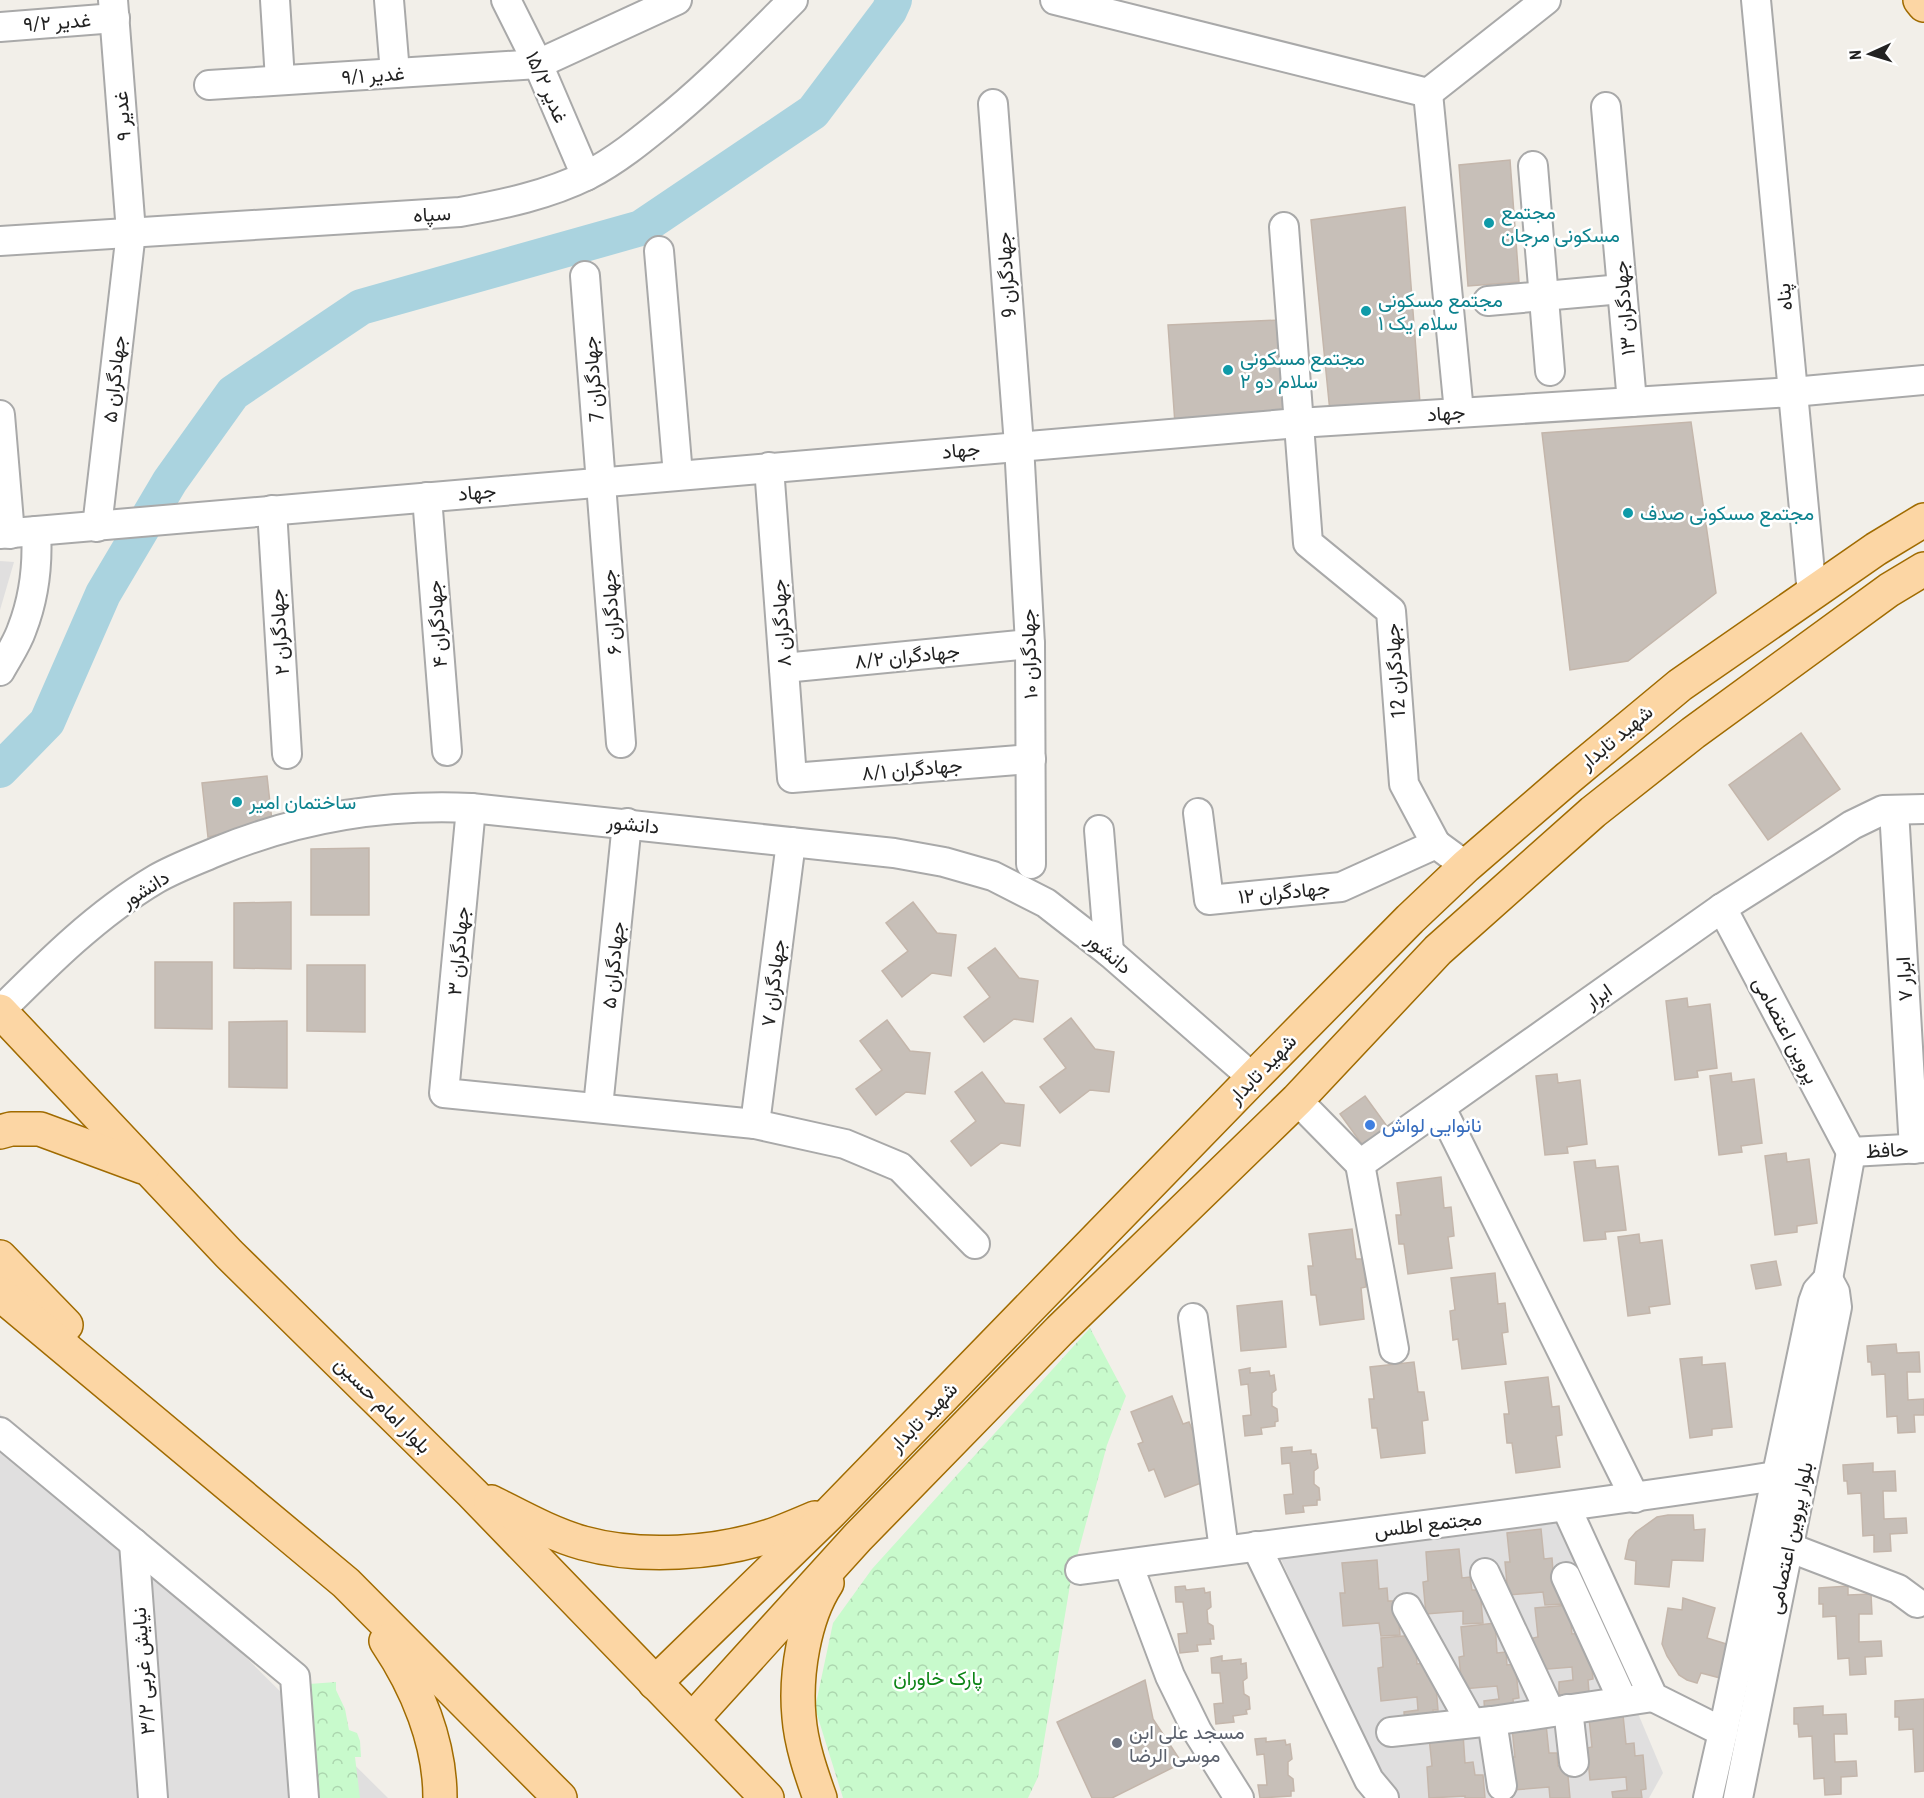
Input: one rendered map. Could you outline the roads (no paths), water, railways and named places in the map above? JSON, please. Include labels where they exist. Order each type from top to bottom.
[{"type":"main road","points":[[1920,0],[1924,5]]},
{"type":"main road","name":"شهید تابدار","points":[[655,1683],[831,1512],[1253,1078],[1410,919],[1466,866],[1680,685],[1876,549],[1924,520]]},
{"type":"main road","name":"شهید تابدار","points":[[692,1720],[858,1537],[1060,1330],[1296,1100],[1438,950],[1593,813],[1693,733],[1889,590],[1924,569]]},
{"type":"main road","name":"بلوار امام حسین","points":[[0,1011],[229,1254],[472,1493],[767,1798]]},
{"type":"main road","points":[[0,1132],[11,1129],[40,1129],[150,1170]]},
{"type":"main road","points":[[0,1257],[191,1453]]},
{"type":"main road","points":[[0,1294],[346,1582],[560,1798]]},
{"type":"main road","points":[[1032,1305],[1060,1330]]},
{"type":"main road","points":[[472,1493],[545,1528],[582,1542],[616,1550],[651,1552],[719,1548],[744,1543],[773,1535],[831,1512]]},
{"type":"main road","points":[[820,1798],[810,1771],[799,1718],[800,1661],[816,1600],[858,1537]]},
{"type":"main road","points":[[346,1582],[389,1646],[420,1703],[436,1759],[440,1798]]},
{"type":"main road","points":[[704,1634],[708,1651],[725,1668],[741,1666]]},
{"type":"street","points":[[275,0],[280,80]]},
{"type":"street","points":[[389,0],[394,73]]},
{"type":"street","name":"غدیر ۱۵/۲","points":[[506,0],[538,64],[586,176]]},
{"type":"street","points":[[538,64],[677,0]]},
{"type":"street","name":"سپاه","points":[[0,241],[460,212],[510,203],[586,176],[642,140],[725,69],[793,0]]},
{"type":"street","points":[[1055,0],[1428,93]]},
{"type":"street","points":[[1428,93],[1546,0]]},
{"type":"street","name":"پناه","points":[[1756,0],[1812,594]]},
{"type":"street","name":"غدیر ۹/۲","points":[[0,27],[114,9]]},
{"type":"street","name":"غدیر ۹","points":[[114,9],[131,232]]},
{"type":"street","name":"غدیر ۹/۱","points":[[209,85],[538,64]]},
{"type":"street","points":[[1428,93],[1459,412]]},
{"type":"street","name":"جهادگران 9","points":[[993,104],[1018,445]]},
{"type":"street","name":"جهادگران ۱۳","points":[[1606,107],[1632,402]]},
{"type":"street","points":[[1533,166],[1550,370]]},
{"type":"street","name":"جهادگران 12","points":[[1284,227],[1308,543],[1390,611],[1404,784],[1436,844]]},
{"type":"street","name":"جهادگران ۵","points":[[106,526],[131,232]]},
{"type":"street","points":[[659,251],[678,475]]},
{"type":"street","name":"جهادگران 7","points":[[585,276],[602,482]]},
{"type":"street","points":[[1488,301],[1623,289]]},
{"type":"street","name":"جهاد","points":[[15,533],[1018,445],[1298,423],[1793,392],[1924,380]]},
{"type":"street","points":[[0,415],[15,533],[38,559],[22,630],[0,671]]},
{"type":"street","name":"جهادگران ۱۰","points":[[1018,445],[1030,644],[1031,864]]},
{"type":"street","name":"جهادگران ۸","points":[[769,467],[792,778]]},
{"type":"street","name":"جهادگران ۶","points":[[602,482],[621,743]]},
{"type":"street","name":"جهادگران ۴","points":[[427,497],[447,752]]},
{"type":"street","name":"جهادگران ۲","points":[[272,510],[287,754]]},
{"type":"street","name":"جهادگران ۸/۲","points":[[784,668],[1030,644]]},
{"type":"street","name":"جهادگران ۸/۱","points":[[792,778],[1031,759]]},
{"type":"street","name":"دانشور","points":[[0,1011],[94,923],[157,879],[194,861],[266,833],[320,819],[369,811],[409,808],[471,808],[894,853],[944,862],[993,876],[1046,903],[1109,952],[1253,1078]]},
{"type":"street","name":"جهادگران ۳","points":[[471,808],[444,1093],[598,1107]]},
{"type":"street","name":"ابرار","points":[[1360,1164],[1722,908],[1852,825],[1883,810],[1924,809]]},
{"type":"street","name":"ابرار ۷","points":[[1894,810],[1919,1149]]},
{"type":"street","name":"جهادگران ۱۲","points":[[1198,813],[1209,900],[1341,886],[1436,844]]},
{"type":"street","name":"جهادگران ۵","points":[[598,1107],[627,823]]},
{"type":"street","points":[[1099,830],[1109,952]]},
{"type":"street","name":"جهادگران ۷","points":[[755,1124],[790,842]]},
{"type":"street","points":[[1436,844],[1466,866]]},
{"type":"street","name":"پروین اعتصامی","points":[[1722,908],[1851,1152]]},
{"type":"street","points":[[1296,1100],[1360,1164],[1394,1349]]},
{"type":"street","points":[[598,1107],[755,1124],[845,1144],[900,1167],[975,1244]]},
{"type":"street","points":[[1441,1108],[1635,1498]]},
{"type":"street","name":"حافظ","points":[[1851,1152],[1919,1149]]},
{"type":"street","points":[[1776,1476],[1813,1302],[1817,1291],[1828,1280],[1851,1152]]},
{"type":"street","name":"بلوار پروین اعتصامی","points":[[1737,1798],[1837,1307],[1835,1292],[1828,1280]]},
{"type":"street","points":[[1193,1318],[1224,1550]]},
{"type":"street","points":[[0,1432],[295,1677],[304,1798]]},
{"type":"street","name":"مجتمع اطلس","points":[[1080,1570],[1635,1498],[1776,1476]]},
{"type":"street","name":"بلوار پروین اعتصامی","points":[[1708,1798],[1776,1476]]},
{"type":"street","points":[[1566,1507],[1653,1697]]},
{"type":"street","name":"نیایش غربی ۳/۲","points":[[134,1543],[153,1798]]},
{"type":"street","points":[[1256,1546],[1369,1780],[1384,1798]]},
{"type":"street","points":[[1788,1547],[1898,1589],[1917,1603]]},
{"type":"street","points":[[1128,1564],[1170,1676],[1197,1731],[1239,1798]]},
{"type":"street","points":[[1485,1573],[1559,1710],[1574,1762]]},
{"type":"street","points":[[1566,1577],[1623,1701]]},
{"type":"street","points":[[1407,1608],[1482,1722],[1502,1786]]},
{"type":"street","points":[[1391,1731],[1482,1722],[1653,1697],[1723,1732]]},
{"type":"waterway","points":[[0,770],[47,722],[103,594],[170,481],[233,393],[361,307],[641,228],[813,112],[889,11],[894,0]]},
{"type":"place","name":"مجتمع مسکونی مرجان","points":[[1489,223]]},
{"type":"place","name":"مجتمع مسکونی سلام یک ۱","points":[[1366,311]]},
{"type":"place","name":"مجتمع مسکونی سلام دو ۲","points":[[1228,370]]},
{"type":"place","name":"مجتمع مسکونی صدف","points":[[1628,513]]},
{"type":"place","name":"ساختمان امیر","points":[[237,802]]},
{"type":"place","name":"نانوایی لواش","points":[[1370,1125]]},
{"type":"place","name":"مسجد علی ابن موسی الرضا","points":[[1117,1743]]},
{"type":"park label","name":"پارک خاوران","points":[[938,1678]]}]
